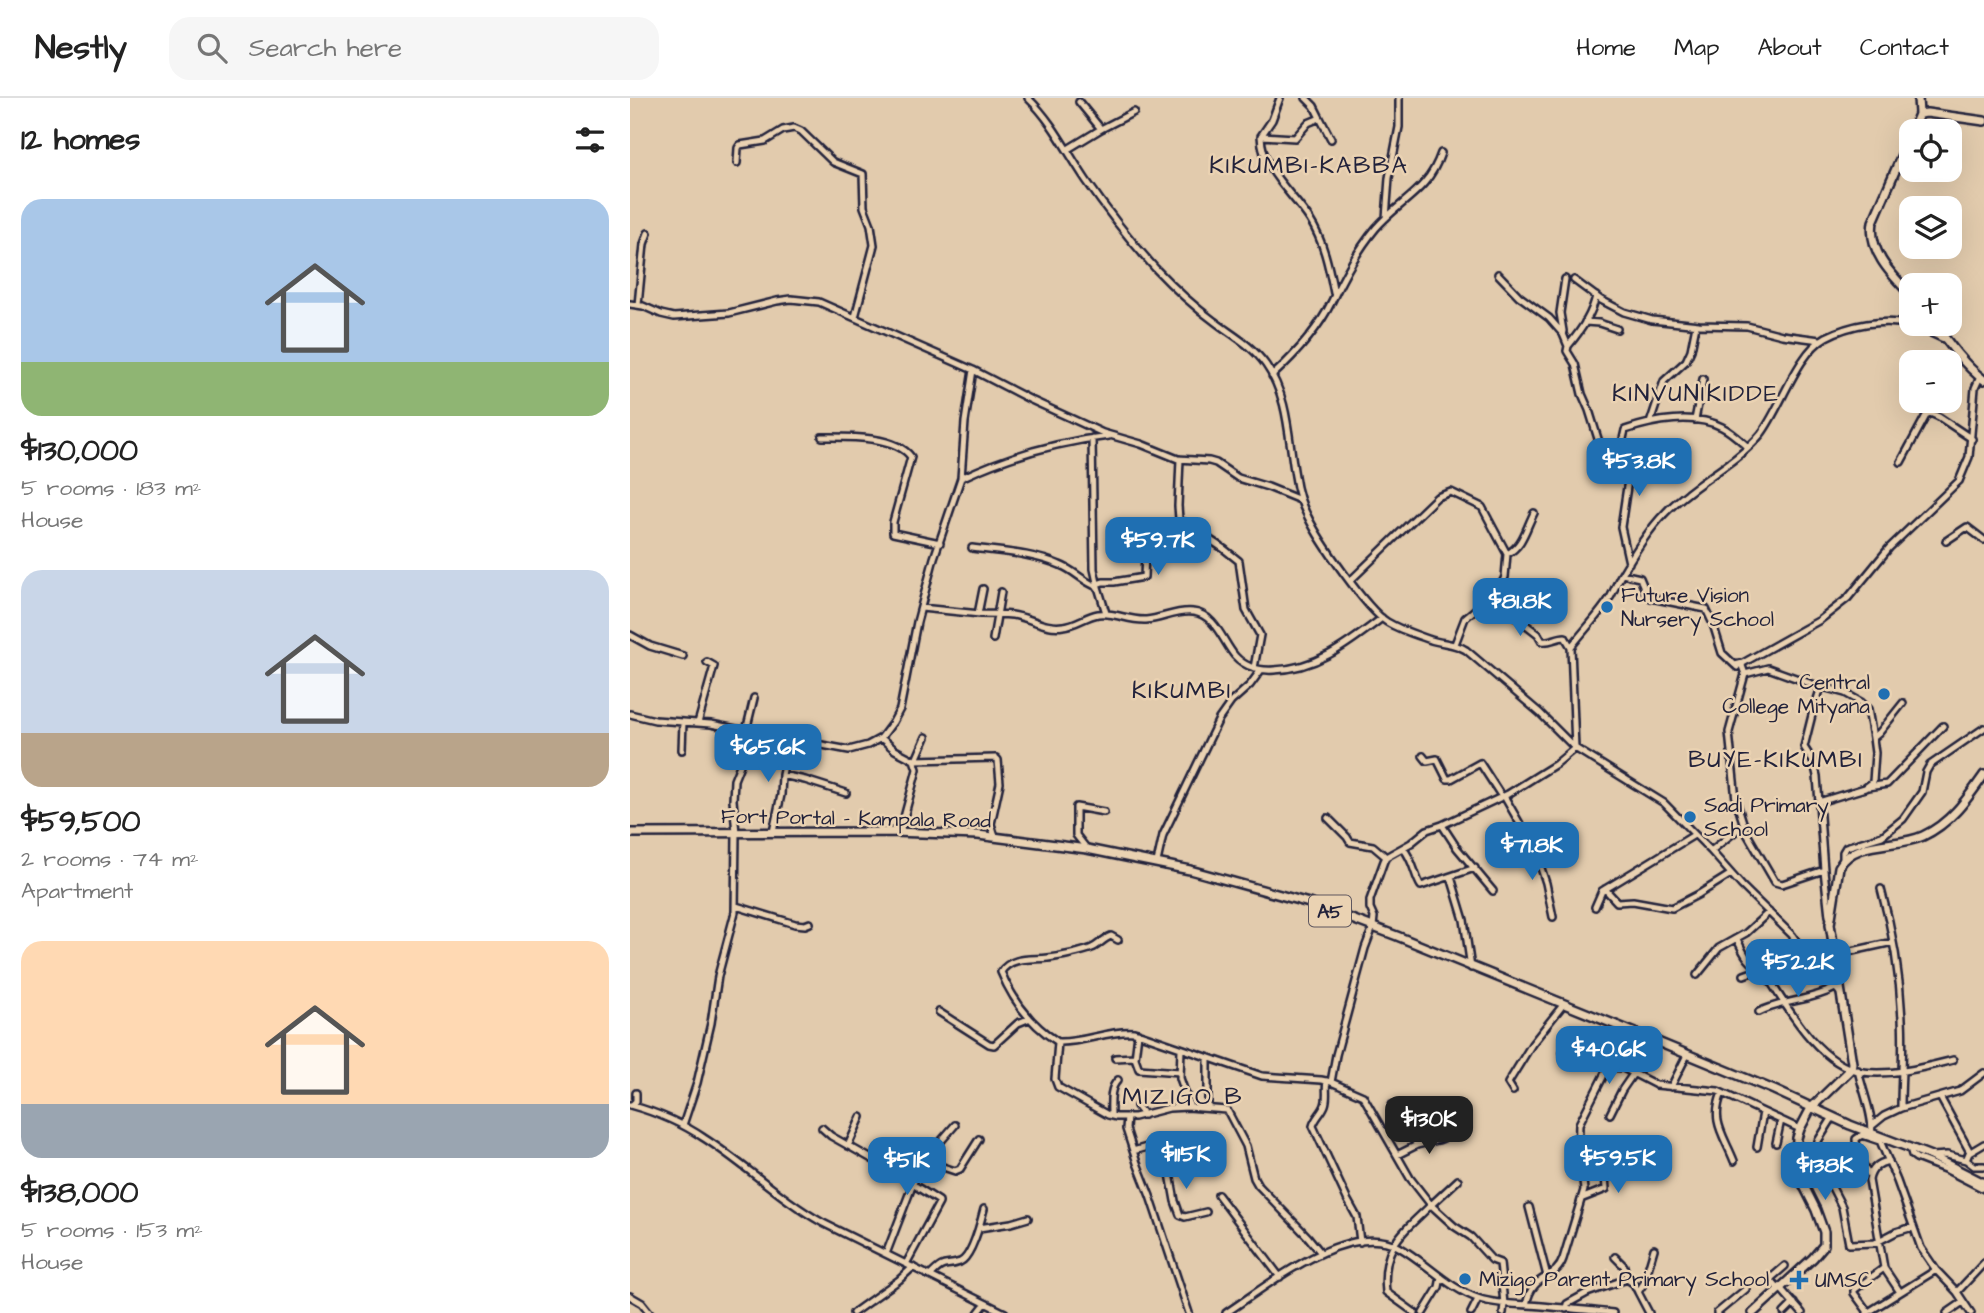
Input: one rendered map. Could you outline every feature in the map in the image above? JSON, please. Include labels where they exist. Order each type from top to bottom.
[{"type":"main road","points":[[1918,98],[1918,119]]},
{"type":"main road","points":[[1920,114],[1940,114],[1984,121]]},
{"type":"main road","points":[[1899,162],[1872,222],[1871,230],[1877,253],[1899,282]]},
{"type":"main road","points":[[1944,336],[1982,378]]},
{"type":"main road","points":[[1753,1313],[1814,1258],[1825,1240],[1816,1210],[1799,1176],[1795,1153],[1800,1129],[1811,1108],[1854,1070],[1838,991],[1830,924],[1836,880],[1843,860],[1856,850],[1921,837],[1935,829],[1950,819],[1984,775]]},
{"type":"main road","name":"Fort Portal - Kampala Road","points":[[630,833],[900,832],[978,835],[1087,849],[1157,862],[1309,903],[1373,928],[1931,1156],[1984,1186]]},
{"type":"street","points":[[1028,98],[1046,117],[1102,202],[1153,266],[1191,303],[1253,349],[1266,365],[1281,391],[1300,500],[1309,519],[1350,581],[1382,618],[1432,640],[1455,644],[1466,650],[1540,713],[1576,748],[1664,803],[1792,935],[1838,991],[1768,1007],[1759,1012]]},
{"type":"street","points":[[1280,98],[1276,112],[1261,136],[1262,151],[1275,177],[1304,211],[1322,245],[1335,293]]},
{"type":"street","points":[[1386,218],[1389,178],[1399,127],[1399,98]]},
{"type":"street","points":[[1306,99],[1314,107],[1331,139]]},
{"type":"street","points":[[1079,102],[1101,129]]},
{"type":"street","points":[[1068,149],[1134,112]]},
{"type":"street","points":[[1261,136],[1295,138],[1308,122],[1320,118]]},
{"type":"street","points":[[737,163],[740,145],[765,141],[783,130],[794,128],[801,131],[833,162],[863,174],[864,207],[871,225],[874,245],[855,317]]},
{"type":"street","points":[[1272,376],[1295,355],[1310,336],[1331,302],[1353,257],[1386,218],[1426,183],[1441,153]]},
{"type":"street","points":[[638,305],[644,244],[648,233]]},
{"type":"street","points":[[1498,274],[1519,296],[1549,318],[1563,334]]},
{"type":"street","points":[[1565,279],[1560,313],[1567,351],[1574,363],[1581,394],[1599,442],[1626,461]]},
{"type":"street","points":[[1574,280],[1595,296],[1632,315],[1663,322],[1747,326],[1782,335],[1821,340]]},
{"type":"street","points":[[1567,346],[1579,333],[1595,296]]},
{"type":"street","points":[[630,304],[674,317],[729,313],[791,299],[819,302],[1113,436],[1141,444],[1167,456],[1216,463],[1238,478],[1300,500]]},
{"type":"street","points":[[1585,321],[1617,329]]},
{"type":"street","points":[[1571,647],[1609,598],[1657,522],[1679,499],[1748,447],[1762,432],[1797,369],[1821,340],[1850,328],[1889,323],[1908,324],[1947,340]]},
{"type":"street","points":[[1650,424],[1664,381],[1686,361],[1696,325]]},
{"type":"street","points":[[630,714],[655,720],[698,723],[849,750],[881,738],[900,709],[934,558],[961,478],[965,422],[973,370]]},
{"type":"street","points":[[1735,665],[1820,620],[1848,598],[1889,548],[1959,481],[1966,467],[1972,439],[1975,388],[1982,378]]},
{"type":"street","points":[[1695,420],[1703,379]]},
{"type":"street","points":[[1901,462],[1927,412],[1972,439]]},
{"type":"street","points":[[1629,563],[1621,527],[1628,480],[1623,439],[1625,430],[1670,420],[1695,420],[1723,427],[1748,447]]},
{"type":"street","points":[[961,478],[1000,461],[1040,449],[1076,440],[1113,436]]},
{"type":"street","points":[[822,437],[857,437],[889,443],[909,453],[911,457],[892,531],[895,534],[940,543]]},
{"type":"street","points":[[1092,438],[1093,546],[1097,586],[1106,614]]},
{"type":"street","points":[[1180,459],[1178,516],[1181,521],[1239,561],[1246,610],[1260,635],[1254,668]]},
{"type":"street","points":[[1350,581],[1437,497],[1451,492],[1482,507],[1507,554],[1505,577],[1490,597],[1465,618],[1455,644]]},
{"type":"street","points":[[1507,554],[1515,550],[1520,543],[1534,513]]},
{"type":"street","points":[[1946,541],[1967,527],[1984,540]]},
{"type":"street","points":[[972,548],[1014,552],[1046,560],[1061,565],[1089,584],[1097,586],[1103,582],[1144,577],[1145,554],[1196,530]]},
{"type":"street","points":[[1622,574],[1640,578],[1651,598],[1706,609],[1722,653],[1745,674]]},
{"type":"street","points":[[978,614],[983,589]]},
{"type":"street","points":[[993,639],[1001,592]]},
{"type":"street","points":[[1490,597],[1538,634],[1542,641],[1565,637],[1571,647],[1576,748]]},
{"type":"street","points":[[921,608],[1013,615],[1043,624],[1062,626],[1091,615],[1106,614],[1147,620],[1183,612],[1200,613],[1212,622],[1242,663],[1261,670],[1285,670],[1316,662],[1349,643],[1382,618]]},
{"type":"street","points":[[630,635],[658,649],[683,656]]},
{"type":"street","points":[[698,723],[714,666],[707,662]]},
{"type":"street","points":[[1743,663],[1745,674],[1729,732],[1734,788],[1743,825],[1774,882],[1778,884],[1824,870]]},
{"type":"street","points":[[1745,674],[1768,668],[1845,693],[1866,706],[1873,738],[1874,778],[1871,785],[1865,788]]},
{"type":"street","points":[[1157,862],[1163,835],[1219,719],[1261,670]]},
{"type":"street","points":[[1821,687],[1804,743],[1817,776],[1830,924]]},
{"type":"street","points":[[683,1125],[697,1083],[736,906],[734,780],[742,760],[754,698]]},
{"type":"street","points":[[1873,738],[1903,703]]},
{"type":"street","points":[[682,750],[683,722]]},
{"type":"street","points":[[1819,802],[1887,784],[1943,726]]},
{"type":"street","points":[[1843,860],[1846,847],[1882,836],[1903,819],[1922,793],[1930,765],[1984,728]]},
{"type":"street","points":[[900,832],[917,769],[915,760],[926,737]]},
{"type":"street","points":[[881,738],[895,750],[915,760],[996,758],[1000,783],[991,824],[995,837]]},
{"type":"street","points":[[773,832],[789,739]]},
{"type":"street","points":[[1360,1242],[1357,1217],[1313,1126],[1326,1101],[1365,948],[1373,928],[1374,917],[1370,900],[1386,857],[1427,830],[1503,796],[1556,764],[1576,748]]},
{"type":"street","points":[[1423,756],[1427,761],[1437,759],[1447,779],[1480,763],[1535,850],[1544,875],[1553,917]]},
{"type":"street","points":[[782,775],[846,793]]},
{"type":"street","points":[[1087,849],[1076,835],[1076,807],[1104,812]]},
{"type":"street","points":[[1328,818],[1350,842],[1373,846],[1386,857]]},
{"type":"street","points":[[1442,825],[1457,848],[1493,891]]},
{"type":"street","points":[[1711,850],[1743,825]]},
{"type":"street","points":[[1595,907],[1605,889],[1694,835]]},
{"type":"street","points":[[1403,848],[1413,864],[1420,885],[1475,868]]},
{"type":"street","points":[[1605,889],[1617,902],[1633,901],[1672,908],[1731,874]]},
{"type":"street","points":[[1451,877],[1464,920],[1471,968]]},
{"type":"street","points":[[1881,889],[1899,984],[1902,1022],[1901,1108]]},
{"type":"street","points":[[736,906],[795,924],[810,923]]},
{"type":"street","points":[[1697,975],[1719,948],[1737,939],[1769,912]]},
{"type":"street","points":[[1118,940],[1111,936],[1090,949],[1046,959],[1018,960],[1004,967],[1001,972],[1028,1019],[1058,1042],[1075,1042],[1120,1031],[1138,1033],[1262,1076],[1329,1081],[1363,1096],[1410,1178],[1432,1205],[1454,1226],[1471,1237],[1492,1260],[1500,1263],[1503,1313]]},
{"type":"street","points":[[1737,939],[1750,961],[1763,970],[1817,1046],[1854,1070],[1883,1073],[1954,1060]]},
{"type":"street","points":[[1834,955],[1893,942]]},
{"type":"street","points":[[1744,975],[1805,953]]},
{"type":"street","points":[[1513,1091],[1508,1083],[1521,1060],[1563,1005]]},
{"type":"street","points":[[939,1012],[993,1045],[1018,1023],[1028,1019]]},
{"type":"street","points":[[1138,1033],[1135,1057],[1139,1069],[1181,1072]]},
{"type":"street","points":[[1058,1042],[1055,1079],[1058,1087],[1111,1115],[1127,1117],[1169,1108],[1190,1107],[1229,1112],[1246,1146],[1258,1185],[1321,1253]]},
{"type":"street","points":[[1181,1049],[1182,1085],[1190,1107]]},
{"type":"street","points":[[1563,1052],[1608,1067],[1623,1068],[1652,1084],[1714,1090],[1800,1129]]},
{"type":"street","points":[[1671,1087],[1688,1055]]},
{"type":"street","points":[[1115,1058],[1135,1057]]},
{"type":"street","points":[[1208,1058],[1208,1108]]},
{"type":"street","points":[[1526,1305],[1533,1285],[1560,1267],[1583,1198],[1584,1180],[1578,1151],[1579,1124],[1608,1067]]},
{"type":"street","points":[[1854,1070],[1875,1134],[1889,1161],[1921,1248],[1971,1313]]},
{"type":"street","points":[[1875,1134],[1884,1116],[1965,1088],[1984,1073]]},
{"type":"street","points":[[1610,1114],[1633,1074]]},
{"type":"street","points":[[1111,1115],[1112,1092],[1118,1080]]},
{"type":"street","points":[[631,1105],[636,1101],[636,1093]]},
{"type":"street","points":[[1722,1093],[1716,1114],[1717,1122],[1734,1161]]},
{"type":"street","points":[[1940,1097],[1970,1152]]},
{"type":"street","points":[[631,1105],[683,1125],[712,1143],[801,1211],[1005,1313]]},
{"type":"street","points":[[1392,1105],[1416,1145]]},
{"type":"street","points":[[1136,1106],[1144,1115]]},
{"type":"street","points":[[1757,1147],[1763,1112]]},
{"type":"street","points":[[848,1146],[861,1117]]},
{"type":"street","points":[[1127,1117],[1125,1125],[1133,1151],[1189,1313]]},
{"type":"street","points":[[1833,1117],[1818,1141],[1816,1156],[1842,1207],[1849,1244],[1875,1243],[1913,1227]]},
{"type":"street","points":[[1776,1143],[1781,1120]]},
{"type":"street","points":[[887,1254],[912,1184],[955,1125]]},
{"type":"street","points":[[822,1128],[940,1202],[906,1264]]},
{"type":"street","points":[[1870,1175],[1856,1146],[1856,1139],[1862,1135],[1875,1134]]},
{"type":"street","points":[[1397,1155],[1416,1145],[1451,1135]]},
{"type":"street","points":[[929,1162],[955,1171],[960,1169],[979,1139]]},
{"type":"street","points":[[1966,1160],[1970,1152],[1984,1144]]},
{"type":"street","points":[[1133,1151],[1147,1147],[1158,1156],[1170,1156],[1175,1201],[1180,1215],[1185,1217],[1206,1212]]},
{"type":"street","points":[[1910,1148],[1916,1158],[1984,1186]]},
{"type":"street","points":[[1931,1156],[1947,1156],[1966,1160],[1974,1166],[1984,1166]]},
{"type":"street","points":[[1889,1161],[1873,1169],[1870,1175],[1884,1268],[1900,1292]]},
{"type":"street","points":[[1583,1198],[1606,1189],[1604,1162]]},
{"type":"street","points":[[1415,1313],[1385,1290],[1392,1244],[1458,1180]]},
{"type":"street","points":[[1218,1195],[1280,1278]]},
{"type":"street","points":[[1529,1207],[1547,1276]]},
{"type":"street","points":[[930,1276],[941,1265],[965,1259],[984,1209]]},
{"type":"street","points":[[979,1228],[1028,1218]]},
{"type":"street","points":[[1226,1313],[1321,1253],[1345,1244],[1360,1242],[1392,1244],[1478,1299],[1526,1305],[1537,1310],[1566,1309],[1610,1313]]},
{"type":"street","points":[[1638,1292],[1644,1283],[1654,1249]]},
{"type":"street","points":[[1615,1257],[1624,1266],[1627,1279],[1634,1284],[1649,1313]]},
{"type":"street","points":[[1957,1292],[1984,1263]]},
{"type":"street","points":[[1786,1266],[1770,1279],[1802,1313]]},
{"type":"street","points":[[853,1313],[913,1267]]},
{"type":"street","points":[[1884,1268],[1854,1290],[1867,1313],[1936,1269]]},
{"type":"street","points":[[1423,1313],[1439,1287],[1441,1277]]},
{"type":"street","points":[[1566,1309],[1567,1304],[1587,1293],[1627,1279]]},
{"type":"street","points":[[1439,1287],[1451,1284]]},
{"type":"street","points":[[1717,1313],[1746,1289]]},
{"type":"street","points":[[630,1296],[642,1303],[650,1313]]},
{"type":"street","points":[[1471,1313],[1478,1299]]},
{"type":"street","points":[[1947,1313],[1963,1302]]},
{"type":"street","points":[[1784,1313],[1794,1303]]},
{"type":"street","points":[[978,1313],[985,1304]]},
{"type":"place","name":"Future Vision Nursery School","points":[[1607,607]]},
{"type":"place","name":"Central College Mityana","points":[[1884,694]]},
{"type":"place","name":"Sadi Primary School","points":[[1690,817]]},
{"type":"place","name":"Mizigo Parent Primary School","points":[[1465,1279]]},
{"type":"place","name":"UMSC","points":[[1799,1280]]},
{"type":"district","name":"KIKUMBI-KABBA","points":[[1309,165]]},
{"type":"district","name":"KINVUNIKIDDE","points":[[1696,393]]},
{"type":"district","name":"KIKUMBI","points":[[1182,690]]},
{"type":"district","name":"BUYE-KIKUMBI","points":[[1776,759]]},
{"type":"district","name":"MIZIGO B","points":[[1183,1096]]}]
